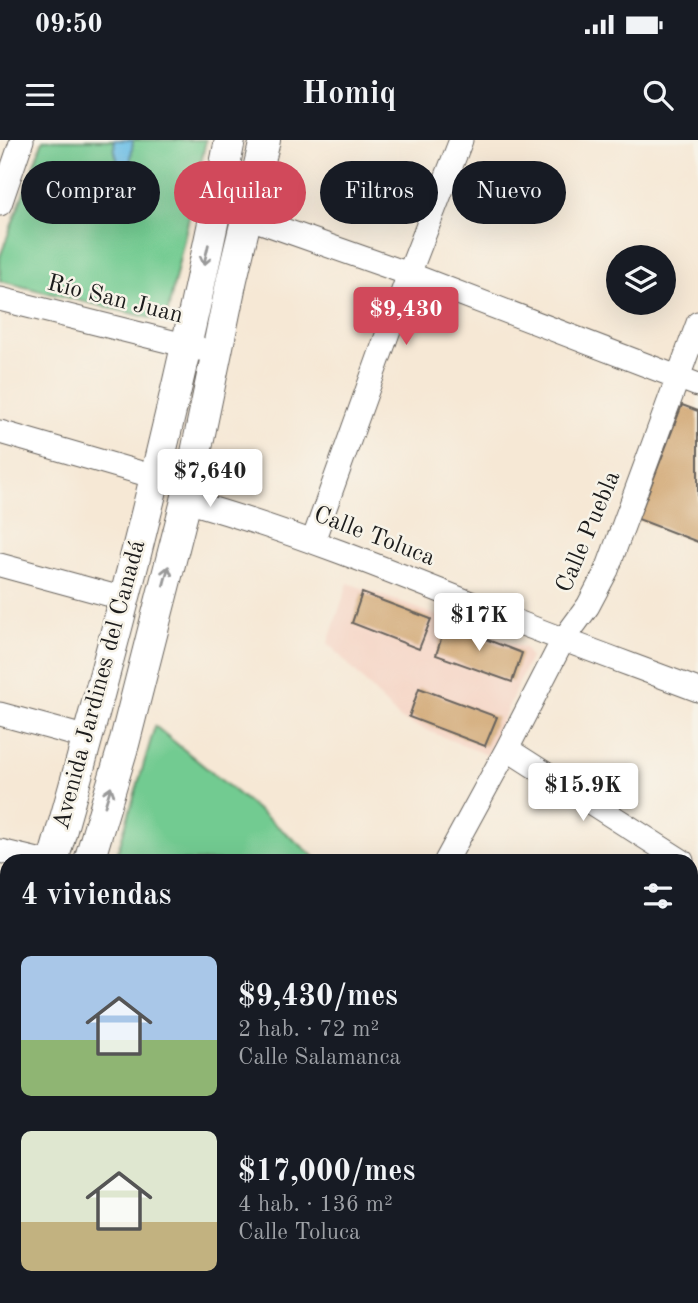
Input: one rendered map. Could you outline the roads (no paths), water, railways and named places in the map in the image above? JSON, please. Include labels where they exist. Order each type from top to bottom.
[{"type":"street","points":[[0,204],[22,140]]},
{"type":"street","name":"Avenida Jardines del Canadá","points":[[55,854],[125,599],[155,477],[230,140]]},
{"type":"street","name":"Avenida Jardines del Canadá","points":[[260,161],[265,140]]},
{"type":"street","points":[[313,541],[409,274],[461,140]]},
{"type":"street","name":"Avenida Jardines del Canadá","points":[[91,854],[124,744],[186,501],[245,224]]},
{"type":"street","points":[[267,224],[409,274],[688,381]]},
{"type":"street","name":"Río San Juan","points":[[0,299],[217,353]]},
{"type":"street","name":"Calle Puebla","points":[[450,854],[563,640],[588,607],[607,570],[688,381],[698,323]]},
{"type":"street","points":[[0,432],[155,477]]},
{"type":"street","name":"Calle Toluca","points":[[186,501],[313,541],[698,690]]},
{"type":"street","points":[[0,565],[125,599]]},
{"type":"street","points":[[0,714],[88,738]]},
{"type":"street","points":[[507,749],[671,854]]},
{"type":"water","points":[[114,140],[133,140],[131,161],[118,161]]}]
